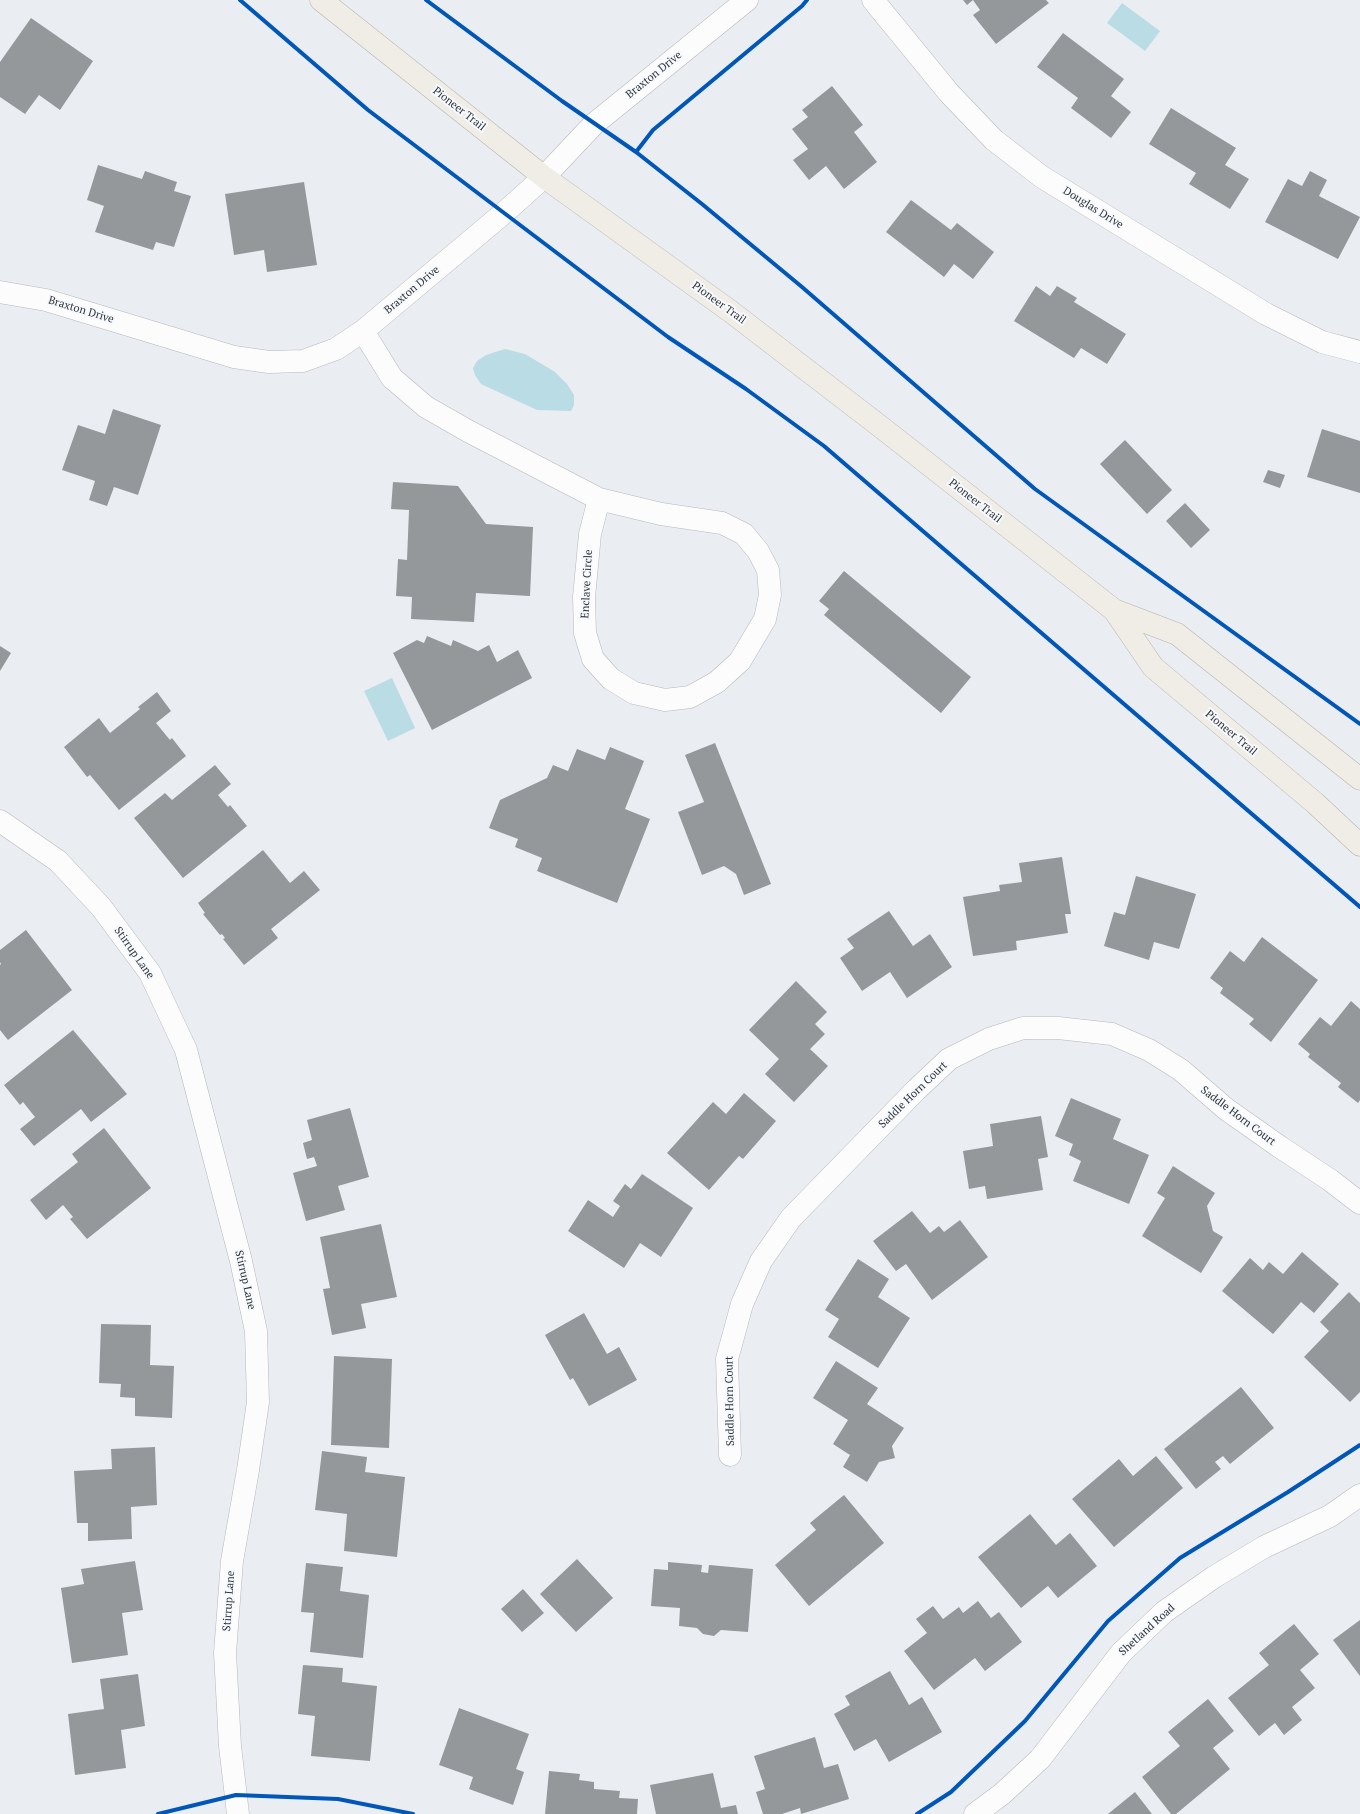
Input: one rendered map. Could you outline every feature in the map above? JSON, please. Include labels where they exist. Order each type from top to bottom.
[{"type":"main road","name":"Pioneer Trail","points":[[321,0],[544,176],[730,310],[881,426],[1114,610],[1153,667],[1315,803],[1360,846]]},
{"type":"main road","name":"Pioneer Trail","points":[[1114,610],[1177,634],[1360,779]]},
{"type":"street","name":"Braxton Drive","points":[[0,292],[46,300],[234,357],[269,362],[303,361],[336,349],[363,331],[505,212],[544,176],[594,124],[747,0]]},
{"type":"street","name":"Douglas Drive","points":[[873,0],[949,93],[989,135],[1042,177],[1266,314],[1322,342],[1360,352]]},
{"type":"street","name":"Enclave Circle","points":[[363,331],[392,378],[426,407],[599,499],[661,514],[722,523],[744,534],[758,551],[768,570],[770,595],[765,619],[740,661],[717,682],[690,697],[665,700],[634,693],[611,679],[594,659],[585,633],[584,597],[590,534],[599,499]]},
{"type":"street","name":"Stirrup Lane","points":[[0,821],[58,861],[101,907],[150,973],[186,1050],[241,1261],[256,1331],[258,1402],[232,1562],[225,1653],[230,1746],[238,1814]]},
{"type":"street","name":"Saddle Horn Court","points":[[730,1455],[727,1359],[742,1304],[761,1261],[791,1218],[916,1090],[949,1059],[989,1039],[1023,1028],[1058,1028],[1112,1034],[1143,1047],[1181,1070],[1226,1109],[1330,1180],[1360,1203]]},
{"type":"street","name":"Shetland Road","points":[[975,1814],[1002,1794],[1040,1759],[1121,1653],[1164,1612],[1214,1577],[1264,1548],[1330,1516],[1360,1495]]},
{"type":"water","points":[[1122,3],[1160,31],[1145,51],[1107,23]]},
{"type":"water","points":[[505,349],[525,354],[555,372],[567,384],[574,395],[574,405],[571,411],[537,410],[481,384],[475,375],[473,368],[477,361],[486,355]]},
{"type":"water","points":[[392,678],[415,728],[388,741],[364,691]]},
{"type":"building","points":[[963,0],[973,0],[967,5]]},
{"type":"building","points":[[973,0],[1046,0],[1049,3],[996,44],[973,15],[980,10]]},
{"type":"building","points":[[31,18],[93,61],[60,110],[39,95],[25,114],[0,97],[0,62]]},
{"type":"building","points":[[1063,33],[1124,79],[1111,96],[1131,112],[1111,138],[1071,108],[1078,98],[1037,67]]},
{"type":"building","points":[[832,86],[863,125],[854,132],[877,162],[844,189],[826,166],[809,180],[793,160],[808,149],[792,129],[808,117],[802,110]]},
{"type":"building","points":[[1171,108],[1236,148],[1225,165],[1249,179],[1230,209],[1189,184],[1196,173],[1149,144]]},
{"type":"building","points":[[98,165],[142,179],[145,171],[177,182],[174,191],[191,196],[174,247],[156,242],[153,250],[95,232],[104,206],[87,200]]},
{"type":"building","points":[[1310,171],[1327,180],[1319,196],[1360,217],[1338,259],[1265,222],[1288,179],[1302,186]]},
{"type":"building","points":[[304,182],[317,265],[267,272],[264,250],[234,255],[225,194]]},
{"type":"building","points":[[911,200],[951,230],[957,223],[994,252],[973,279],[954,264],[944,277],[886,232]]},
{"type":"building","points":[[1036,286],[1050,296],[1057,286],[1077,298],[1074,302],[1126,334],[1107,364],[1081,348],[1074,358],[1014,321]]},
{"type":"building","points":[[113,409],[161,425],[138,495],[114,487],[107,506],[89,500],[95,481],[62,470],[78,425],[105,434]]},
{"type":"building","points":[[1322,429],[1360,441],[1360,493],[1307,477]]},
{"type":"building","points":[[1125,440],[1172,490],[1147,514],[1100,464]]},
{"type":"building","points":[[1268,470],[1285,475],[1280,488],[1263,482]]},
{"type":"building","points":[[393,482],[458,486],[486,524],[533,527],[530,596],[476,593],[474,622],[411,619],[412,597],[396,596],[398,559],[407,560],[409,510],[391,509]]},
{"type":"building","points":[[1185,503],[1210,530],[1191,548],[1166,521]]},
{"type":"building","points":[[844,571],[971,677],[941,713],[824,615],[829,609],[819,601]]},
{"type":"building","points":[[427,636],[451,646],[453,640],[478,651],[489,645],[497,662],[518,650],[532,678],[432,730],[393,653],[417,640],[424,643]]},
{"type":"building","points":[[0,646],[11,653],[0,671]]},
{"type":"building","points":[[157,692],[171,711],[156,723],[170,740],[172,738],[186,756],[119,810],[90,775],[87,777],[64,747],[99,718],[110,733],[140,709],[138,707]]},
{"type":"building","points":[[715,743],[771,884],[744,895],[736,874],[724,866],[702,875],[678,812],[704,802],[685,755]]},
{"type":"building","points":[[610,747],[644,761],[625,809],[650,819],[617,903],[537,871],[542,858],[515,847],[518,839],[489,828],[500,800],[547,778],[553,765],[568,771],[577,749],[605,760]]},
{"type":"building","points":[[215,765],[231,784],[218,795],[228,807],[230,805],[247,826],[183,878],[134,818],[165,793],[172,800]]},
{"type":"building","points":[[263,850],[290,883],[304,871],[320,890],[271,929],[278,938],[244,965],[223,939],[225,938],[222,934],[220,935],[203,914],[205,913],[198,903]]},
{"type":"building","points":[[1062,857],[1071,914],[1065,914],[1068,933],[1016,941],[1017,950],[973,956],[963,897],[1000,891],[999,885],[1022,882],[1019,863]]},
{"type":"building","points":[[1136,876],[1196,894],[1179,949],[1154,942],[1149,960],[1104,946],[1114,912],[1125,915]]},
{"type":"building","points":[[889,911],[913,946],[930,934],[952,967],[907,998],[890,972],[862,991],[840,958],[854,948],[847,939]]},
{"type":"building","points":[[26,930],[72,990],[8,1040],[0,1030],[0,950]]},
{"type":"building","points":[[1262,937],[1318,980],[1271,1042],[1249,1024],[1254,1019],[1220,993],[1223,988],[1210,978],[1230,951],[1244,962]]},
{"type":"building","points":[[796,981],[827,1012],[815,1024],[825,1034],[810,1049],[828,1066],[794,1102],[765,1074],[779,1059],[749,1030]]},
{"type":"building","points":[[1351,1001],[1360,1009],[1360,1100],[1358,1103],[1338,1087],[1341,1083],[1308,1057],[1310,1054],[1298,1044],[1320,1017],[1331,1026]]},
{"type":"building","points":[[73,1030],[127,1094],[91,1122],[81,1109],[34,1146],[20,1129],[35,1117],[23,1102],[20,1105],[4,1085]]},
{"type":"building","points":[[744,1093],[776,1121],[743,1159],[739,1156],[709,1190],[667,1153],[713,1102],[726,1114]]},
{"type":"building","points":[[1071,1098],[1121,1119],[1113,1139],[1149,1155],[1129,1204],[1073,1181],[1081,1161],[1069,1155],[1073,1144],[1055,1136]]},
{"type":"building","points":[[350,1108],[369,1177],[338,1186],[345,1210],[306,1221],[293,1173],[317,1166],[314,1157],[307,1159],[303,1143],[312,1140],[307,1120]]},
{"type":"building","points":[[1041,1116],[1048,1157],[1038,1159],[1043,1190],[987,1199],[985,1186],[969,1189],[963,1151],[993,1146],[990,1124]]},
{"type":"building","points":[[104,1128],[151,1188],[87,1239],[70,1219],[73,1217],[63,1205],[46,1220],[30,1200],[78,1162],[72,1154]]},
{"type":"building","points":[[1173,1166],[1215,1193],[1207,1206],[1213,1231],[1223,1237],[1201,1273],[1142,1236],[1165,1198],[1157,1193]]},
{"type":"building","points":[[642,1174],[693,1208],[661,1257],[640,1243],[624,1268],[568,1231],[588,1200],[613,1217],[620,1206],[613,1201],[625,1184],[631,1189]]},
{"type":"building","points":[[912,1211],[930,1233],[939,1226],[944,1232],[960,1220],[988,1257],[932,1300],[906,1264],[896,1271],[873,1241]]},
{"type":"building","points":[[381,1224],[397,1297],[361,1304],[366,1328],[332,1335],[323,1289],[330,1288],[320,1237]]},
{"type":"building","points":[[1302,1252],[1339,1284],[1314,1313],[1301,1302],[1273,1334],[1222,1291],[1250,1258],[1263,1270],[1269,1262],[1283,1274]]},
{"type":"building","points":[[858,1259],[889,1279],[878,1297],[910,1318],[878,1368],[828,1337],[839,1319],[825,1310]]},
{"type":"building","points":[[1349,1292],[1360,1303],[1360,1392],[1350,1402],[1304,1357],[1329,1331],[1320,1322]]},
{"type":"building","points":[[584,1313],[607,1354],[619,1347],[637,1380],[589,1406],[573,1378],[570,1380],[545,1335]]},
{"type":"building","points":[[101,1324],[151,1325],[150,1365],[174,1366],[172,1418],[135,1416],[135,1398],[120,1397],[121,1384],[99,1383]]},
{"type":"building","points":[[334,1356],[392,1359],[389,1448],[331,1445]]},
{"type":"building","points":[[836,1361],[878,1388],[867,1404],[904,1428],[892,1446],[895,1458],[879,1462],[867,1482],[843,1467],[850,1455],[833,1444],[848,1420],[813,1398]]},
{"type":"building","points":[[1241,1387],[1274,1428],[1230,1464],[1223,1456],[1215,1462],[1221,1469],[1196,1489],[1164,1449]]},
{"type":"building","points":[[155,1447],[157,1505],[131,1507],[132,1539],[88,1541],[88,1523],[77,1523],[74,1471],[112,1469],[111,1449]]},
{"type":"building","points":[[322,1451],[367,1457],[365,1472],[405,1477],[397,1557],[344,1551],[347,1514],[315,1510]]},
{"type":"building","points":[[1156,1456],[1183,1488],[1114,1547],[1072,1499],[1119,1459],[1133,1476]]},
{"type":"building","points":[[844,1495],[884,1543],[809,1606],[775,1565],[816,1530],[810,1523]]},
{"type":"building","points":[[1030,1514],[1056,1545],[1070,1533],[1097,1566],[1058,1598],[1048,1586],[1021,1608],[978,1557]]},
{"type":"building","points":[[577,1559],[613,1598],[576,1632],[540,1594]]},
{"type":"building","points":[[135,1561],[143,1610],[122,1613],[128,1655],[72,1663],[61,1588],[84,1584],[81,1569]]},
{"type":"building","points":[[668,1562],[702,1565],[701,1572],[708,1573],[709,1565],[753,1569],[748,1632],[721,1630],[714,1636],[703,1634],[697,1628],[679,1626],[680,1608],[651,1606],[654,1569],[668,1570]]},
{"type":"building","points":[[306,1563],[343,1567],[340,1591],[369,1595],[363,1658],[310,1652],[314,1613],[301,1612]]},
{"type":"building","points":[[523,1589],[544,1613],[522,1632],[501,1609]]},
{"type":"building","points":[[978,1601],[991,1618],[999,1612],[1022,1642],[985,1671],[975,1658],[934,1690],[904,1651],[927,1633],[916,1619],[933,1606],[943,1619],[959,1607],[963,1613]]},
{"type":"building","points":[[1360,1620],[1360,1676],[1333,1640]]},
{"type":"building","points":[[1294,1624],[1319,1654],[1300,1670],[1315,1688],[1292,1707],[1302,1720],[1284,1735],[1275,1723],[1259,1736],[1228,1698],[1269,1665],[1259,1653]]},
{"type":"building","points":[[303,1665],[343,1668],[342,1682],[377,1686],[370,1761],[311,1756],[315,1716],[298,1714]]},
{"type":"building","points":[[890,1671],[909,1705],[922,1697],[942,1732],[889,1762],[876,1739],[854,1751],[834,1714],[850,1705],[845,1696]]},
{"type":"building","points":[[138,1674],[145,1726],[121,1730],[126,1768],[75,1775],[68,1714],[104,1709],[100,1679]]},
{"type":"building","points":[[1208,1699],[1234,1731],[1213,1748],[1230,1769],[1176,1814],[1171,1814],[1142,1777],[1180,1746],[1168,1732]]},
{"type":"building","points":[[459,1708],[529,1734],[516,1769],[524,1772],[513,1805],[469,1789],[473,1777],[439,1765]]},
{"type":"building","points":[[815,1737],[824,1768],[838,1764],[849,1799],[801,1814],[800,1808],[782,1814],[763,1814],[756,1792],[765,1789],[754,1756]]},
{"type":"building","points":[[549,1771],[580,1774],[579,1780],[594,1782],[594,1789],[620,1791],[619,1798],[638,1799],[637,1814],[545,1814]]},
{"type":"building","points":[[713,1773],[721,1808],[736,1805],[738,1814],[656,1814],[650,1785]]},
{"type":"building","points":[[1135,1792],[1152,1814],[1108,1814]]},
{"type":"cycle path","points":[[240,0],[368,110],[668,337],[746,389],[824,446],[1360,907]]},
{"type":"cycle path","points":[[426,0],[562,101],[636,152],[702,204],[802,287],[1035,489],[1360,724]]},
{"type":"cycle path","points":[[636,152],[653,130],[802,6],[807,0]]},
{"type":"cycle path","points":[[917,1814],[951,1792],[1025,1721],[1108,1621],[1180,1558],[1288,1492],[1360,1445]]},
{"type":"cycle path","points":[[158,1814],[236,1795],[338,1799],[413,1814]]}]
